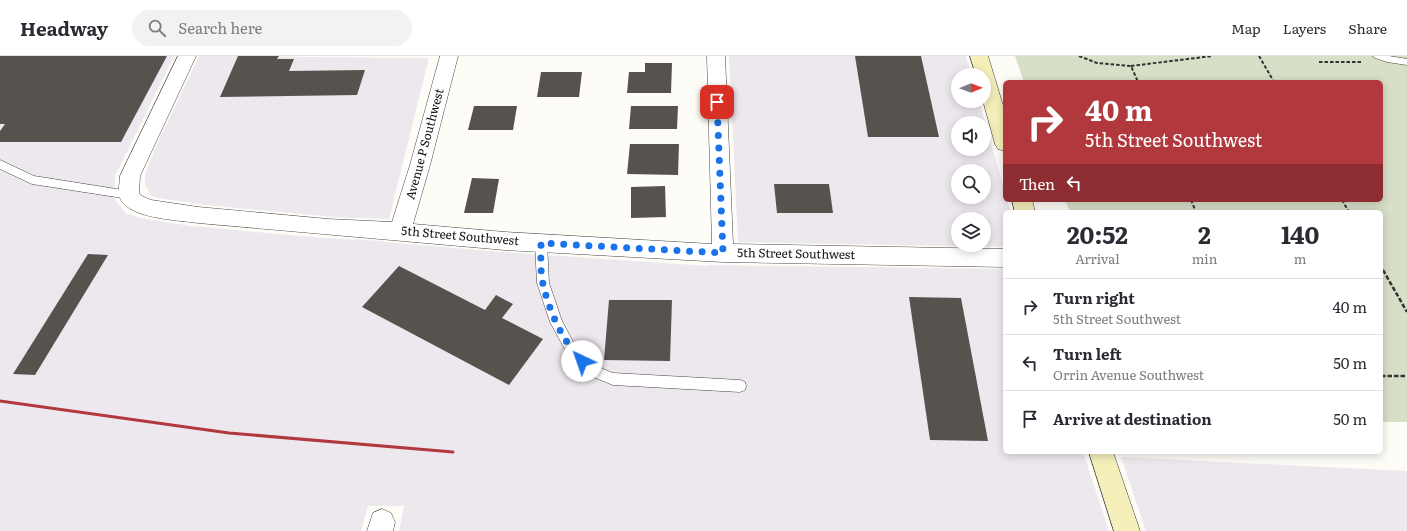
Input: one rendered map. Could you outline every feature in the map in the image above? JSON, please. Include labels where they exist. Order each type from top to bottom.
[{"type":"street","points":[[132,198],[130,176],[145,141],[187,56]]},
{"type":"street","name":"Avenue P Southwest","points":[[400,231],[420,165],[449,56]]},
{"type":"street","points":[[716,56],[723,253]]},
{"type":"street","points":[[979,56],[1003,137]]},
{"type":"street","name":"5th Street Southwest","points":[[132,198],[135,202],[148,208],[198,215],[328,227],[400,231],[541,243],[723,253],[1003,258]]},
{"type":"street","points":[[1102,454],[1127,531]]},
{"type":"lane","points":[[1378,56],[1407,62]]},
{"type":"lane","points":[[0,164],[32,180],[132,198]]},
{"type":"lane","points":[[541,243],[543,283],[556,322],[572,351],[593,371],[613,379],[740,386]]},
{"type":"path","points":[[1079,56],[1084,60],[1097,64],[1131,66],[1212,56]]},
{"type":"path","points":[[1259,56],[1273,80]]},
{"type":"path","points":[[1131,66],[1137,80]]},
{"type":"path","points":[[1383,271],[1407,312]]},
{"type":"path","points":[[1383,376],[1407,376]]},
{"type":"shaded area","points":[[0,56],[174,56],[115,176],[114,198],[127,215],[129,214],[140,218],[191,226],[323,238],[384,241],[502,252],[708,266],[1003,269],[1003,454],[1084,454],[1109,531],[399,531],[404,506],[368,506],[361,531],[0,531]]},
{"type":"shaded area","points":[[199,56],[429,58],[389,219],[333,217],[205,205],[158,198],[150,195],[147,187],[145,188],[145,174],[159,140]]},
{"type":"shaded area","points":[[729,56],[966,56],[969,68],[951,68],[951,108],[981,108],[983,116],[951,116],[951,156],[991,156],[991,143],[1003,185],[1003,202],[1008,202],[1010,210],[1003,210],[1003,247],[991,247],[991,212],[951,212],[951,246],[738,242]]},
{"type":"shaded area","points":[[1121,457],[1407,471],[1407,531],[1146,531]]},
{"type":"green space","points":[[1015,56],[1407,56],[1407,422],[1383,422],[1383,210],[1069,210],[1066,202],[1383,202],[1383,80],[1023,80]]},
{"type":"building","points":[[0,56],[167,56],[121,142],[0,142],[0,131],[5,124],[0,124]]},
{"type":"building","points":[[238,56],[279,56],[277,59],[294,59],[289,71],[365,70],[357,95],[220,97]]},
{"type":"building","points":[[855,56],[921,56],[939,137],[868,137]]},
{"type":"building","points":[[645,63],[672,63],[671,93],[627,93],[629,72],[645,72]]},
{"type":"building","points":[[541,72],[582,72],[579,97],[537,97]]},
{"type":"building","points":[[474,106],[517,106],[513,130],[468,130]]},
{"type":"building","points":[[631,106],[678,106],[677,129],[629,129]]},
{"type":"building","points":[[630,144],[679,144],[678,175],[627,174]]},
{"type":"building","points":[[472,178],[499,179],[493,213],[464,213]]},
{"type":"building","points":[[774,184],[829,184],[833,213],[777,213]]},
{"type":"building","points":[[665,186],[666,217],[631,218],[631,187]]},
{"type":"building","points":[[88,254],[108,255],[35,375],[13,374]]},
{"type":"building","points":[[399,266],[485,310],[496,295],[513,304],[502,318],[543,339],[509,385],[362,307]]},
{"type":"building","points":[[909,297],[961,298],[988,441],[930,440]]},
{"type":"building","points":[[609,300],[672,300],[670,361],[604,360]]},
{"type":"railway","points":[[0,401],[229,433],[453,452]]},
{"type":"route","points":[[582,361],[572,351],[556,322],[543,283],[541,243],[723,253],[717,102]]}]
